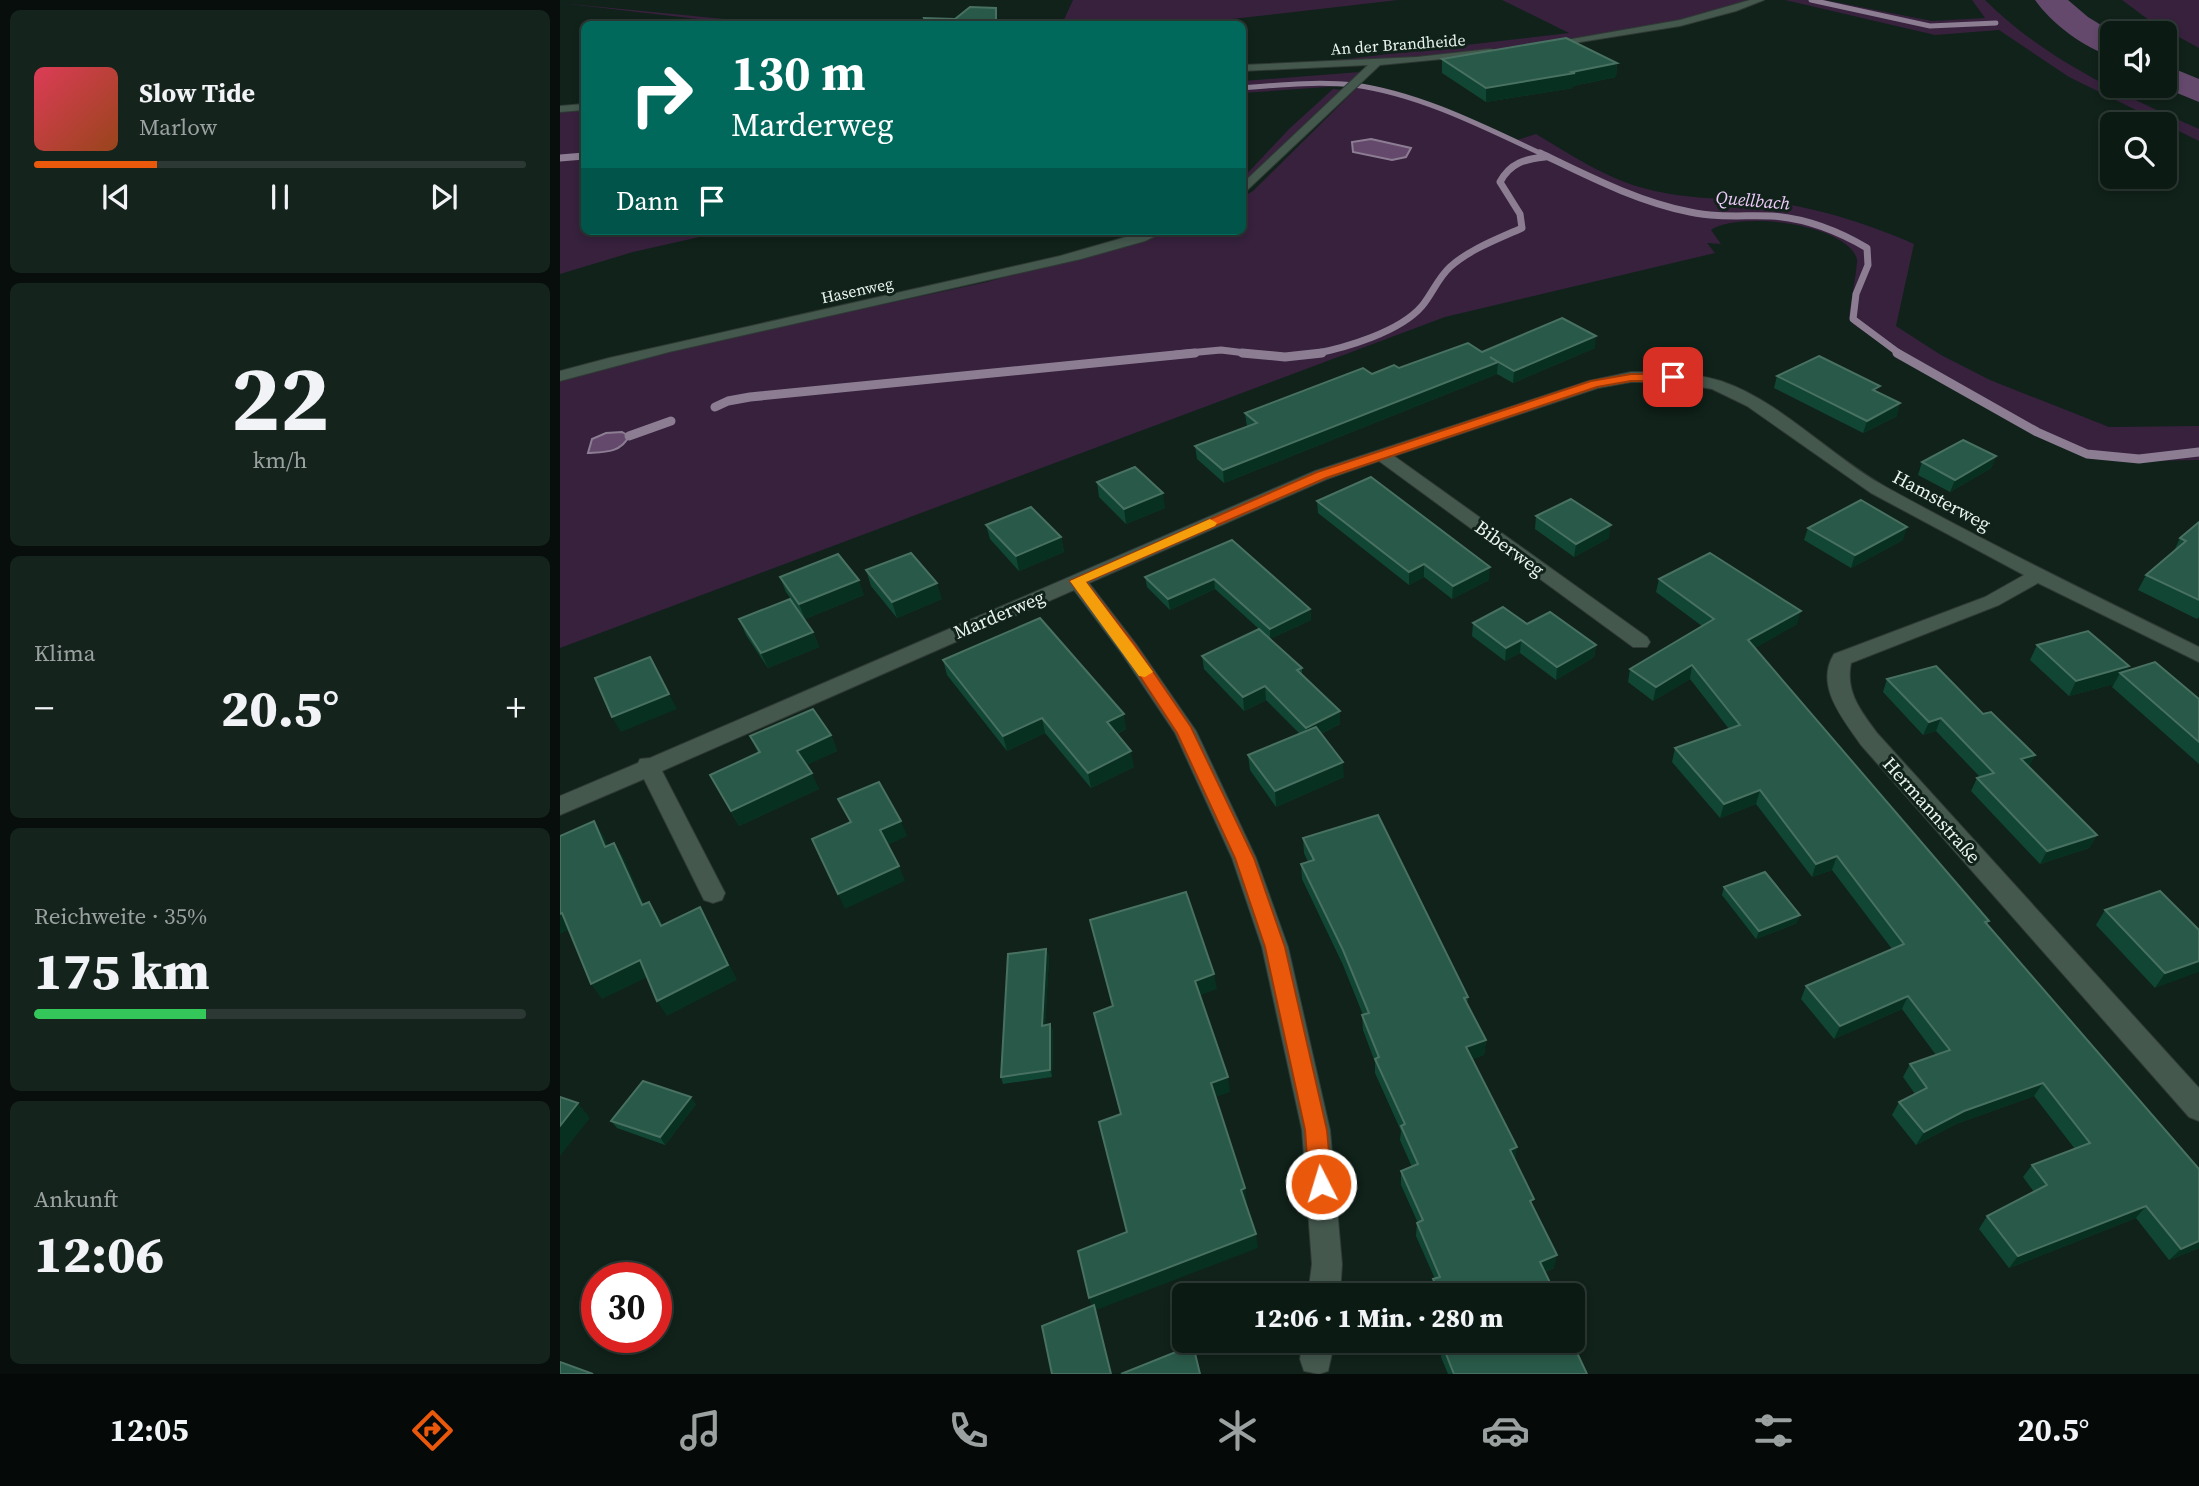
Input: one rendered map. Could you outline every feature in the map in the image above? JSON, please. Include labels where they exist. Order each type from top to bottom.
[{"type":"street","points":[[1533,46],[1670,24],[1759,0]]},
{"type":"street","name":"An der Brandheide","points":[[1246,68],[1377,62],[1497,51]]},
{"type":"street","points":[[1246,187],[1377,62]]},
{"type":"street","points":[[560,109],[581,107]]},
{"type":"street","name":"Hasenweg","points":[[560,376],[665,347],[888,302],[1055,261],[1145,235]]},
{"type":"street","name":"Marderweg","points":[[560,806],[1321,475],[1595,384],[1631,377],[1673,377]]},
{"type":"street","name":"Hamsterweg","points":[[1673,377],[1716,385],[1753,403],[1877,489],[2038,575],[2199,654]]},
{"type":"street","name":"Biberweg","points":[[1380,454],[1640,642]]},
{"type":"street","name":"Hermannstraße","points":[[2038,575],[1992,601],[1841,659],[1837,675],[1839,692],[1869,739],[2199,1108]]},
{"type":"street","points":[[1077,581],[1129,649],[1185,731],[1244,858],[1275,947],[1316,1130],[1327,1264],[1325,1283]]},
{"type":"street","points":[[649,765],[713,892]]},
{"type":"shaded area","points":[[1073,0],[1398,0],[1214,21],[1063,21]]},
{"type":"shaded area","points":[[1502,0],[1753,0],[1695,16],[1577,40],[1457,54],[1277,64],[1346,59],[1569,33]]},
{"type":"shaded area","points":[[1785,0],[1825,0],[1932,21],[1985,18],[1972,0],[1985,0],[2033,40],[2100,82],[2100,92],[2069,77],[1999,30],[1935,35]]},
{"type":"shaded area","points":[[2122,0],[2199,0],[2199,48],[2177,36],[2177,21],[2150,21]]},
{"type":"shaded area","points":[[560,3],[745,21],[715,21]]},
{"type":"shaded area","points":[[1360,72],[1356,85],[1246,93],[1246,81]]},
{"type":"shaded area","points":[[1361,84],[1432,104],[1517,140],[1536,134],[1604,173],[1632,185],[1678,195],[1775,203],[1828,213],[1914,244],[1896,326],[1941,355],[1990,380],[2109,427],[2199,426],[2199,460],[2113,459],[2063,447],[1923,372],[1853,324],[1849,318],[1857,259],[1849,247],[1813,229],[1766,221],[1744,221],[1725,224],[1711,230],[1721,244],[1707,243],[1715,253],[1445,317],[560,648],[560,380],[686,347],[987,282],[1156,235],[1246,235],[1246,195]]},
{"type":"shaded area","points":[[1333,89],[1344,90],[1246,183],[1246,175],[1289,129]]},
{"type":"shaded area","points":[[2112,98],[2132,98],[2162,112],[2140,112]]},
{"type":"shaded area","points":[[581,109],[581,235],[708,235],[633,252],[560,274],[560,111]]},
{"type":"shaded area","points":[[2177,119],[2199,129],[2199,141],[2177,130]]},
{"type":"shaded area","points":[[1371,139],[1411,148],[1406,157],[1392,160],[1353,152],[1352,142]]},
{"type":"shaded area","points":[[622,432],[629,436],[617,449],[588,453],[592,439],[606,433]]},
{"type":"building","points":[[970,7],[996,8],[996,21],[926,21],[924,18],[955,19]]},
{"type":"building","points":[[1566,38],[1617,63],[1486,88],[1442,59]]},
{"type":"building","points":[[1562,318],[1596,336],[1514,371],[1490,357],[1498,362],[1223,470],[1195,446],[1257,423],[1245,413],[1363,368],[1372,374],[1394,365],[1399,368],[1468,343],[1482,352]]},
{"type":"building","points":[[1819,356],[1880,386],[1873,390],[1900,403],[1867,421],[1777,376]]},
{"type":"building","points":[[1963,440],[1996,456],[1955,480],[1922,462]]},
{"type":"building","points":[[1135,467],[1163,493],[1124,509],[1097,482]]},
{"type":"building","points":[[1371,477],[1490,567],[1453,586],[1424,564],[1409,572],[1317,501]]},
{"type":"building","points":[[1571,499],[1611,525],[1576,544],[1536,516]]},
{"type":"building","points":[[1861,500],[1907,527],[1855,555],[1808,528]]},
{"type":"building","points":[[1031,507],[1061,537],[1016,556],[986,525]]},
{"type":"building","points":[[2199,522],[2199,600],[2146,575],[2186,541],[2180,538]]},
{"type":"building","points":[[1232,540],[1310,609],[1270,629],[1214,579],[1168,599],[1145,577]]},
{"type":"building","points":[[911,553],[937,583],[892,602],[866,570]]},
{"type":"building","points":[[1710,553],[1801,611],[1748,640],[1989,921],[1985,922],[2199,1169],[2199,1241],[2181,1249],[2146,1206],[2018,1256],[1987,1216],[2047,1185],[2032,1165],[2090,1143],[2043,1083],[1964,1111],[1924,1132],[1899,1102],[1927,1088],[1910,1064],[1950,1050],[1908,996],[1840,1026],[1806,986],[1904,944],[1837,856],[1816,864],[1760,790],[1724,804],[1675,748],[1740,725],[1692,665],[1656,687],[1630,669],[1714,619],[1659,579]]},
{"type":"building","points":[[838,554],[859,580],[799,604],[780,577]]},
{"type":"building","points":[[790,599],[813,632],[761,653],[739,619]]},
{"type":"building","points":[[1503,607],[1527,624],[1550,612],[1596,645],[1557,667],[1521,640],[1506,648],[1473,623]]},
{"type":"building","points":[[1040,618],[1124,714],[1107,722],[1131,751],[1088,773],[1042,718],[1003,736],[943,660]]},
{"type":"building","points":[[1259,629],[1302,668],[1297,670],[1340,711],[1306,728],[1265,686],[1243,697],[1202,656]]},
{"type":"building","points":[[2088,631],[2129,666],[2076,681],[2037,645]]},
{"type":"building","points":[[650,657],[669,694],[612,717],[595,678]]},
{"type":"building","points":[[2155,662],[2199,699],[2199,742],[2120,673]]},
{"type":"building","points":[[1936,666],[1983,714],[1991,712],[2035,755],[2021,759],[2097,835],[2047,851],[1977,778],[1994,773],[1941,718],[1929,722],[1887,679]]},
{"type":"building","points":[[813,709],[831,735],[797,751],[812,773],[731,811],[710,775],[760,752],[750,736]]},
{"type":"building","points":[[1316,727],[1343,762],[1275,791],[1248,755]]},
{"type":"building","points":[[879,782],[901,821],[880,830],[899,866],[838,894],[812,839],[851,822],[838,799]]},
{"type":"building","points":[[1378,815],[1468,997],[1464,998],[1486,1040],[1466,1047],[1517,1147],[1510,1150],[1534,1199],[1530,1201],[1557,1255],[1540,1262],[1550,1283],[1435,1283],[1433,1279],[1440,1277],[1417,1223],[1423,1220],[1401,1171],[1418,1164],[1401,1126],[1405,1124],[1375,1059],[1379,1057],[1362,1015],[1369,1013],[1343,950],[1301,864],[1314,860],[1303,838]]},
{"type":"building","points":[[594,821],[605,847],[614,843],[642,905],[649,902],[661,926],[700,907],[728,965],[657,1001],[640,960],[591,984],[562,913],[560,914],[560,836]]},
{"type":"building","points":[[1765,872],[1800,915],[1759,931],[1724,887]]},
{"type":"building","points":[[2160,891],[2199,930],[2199,961],[2165,973],[2105,910]]},
{"type":"building","points":[[1186,892],[1214,974],[1195,981],[1228,1077],[1211,1083],[1245,1188],[1241,1190],[1256,1234],[1089,1298],[1078,1251],[1127,1232],[1099,1122],[1121,1114],[1094,1013],[1113,1006],[1090,920]]},
{"type":"building","points":[[1046,949],[1042,1026],[1050,1024],[1050,1070],[1001,1077],[1008,954]]},
{"type":"building","points":[[643,1081],[691,1097],[660,1137],[611,1121]]},
{"type":"building","points":[[560,1097],[578,1103],[560,1126]]},
{"type":"building","points":[[1094,1305],[1111,1374],[1052,1374],[1042,1326]]},
{"type":"building","points":[[1173,1353],[1195,1353],[1200,1374],[1121,1374]]},
{"type":"building","points":[[1446,1353],[1577,1353],[1587,1374],[1454,1374]]},
{"type":"building","points":[[560,1362],[593,1374],[560,1374]]},
{"type":"waterway","points":[[1811,0],[1930,26],[1996,23]]},
{"type":"waterway","points":[[2050,0],[2077,24],[2100,38]]},
{"type":"waterway","points":[[2177,81],[2199,92]]},
{"type":"waterway","name":"Quellbach","points":[[1246,88],[1326,83],[1379,89],[1451,113],[1544,155]]},
{"type":"waterway","name":"Quellbach","points":[[1540,153],[1613,187],[1671,208],[1710,215],[1796,219],[1821,226],[1867,248],[1868,265],[1856,294],[1853,319],[1900,354]]},
{"type":"waterway","name":"Quellbach","points":[[560,158],[581,156]]},
{"type":"waterway","points":[[1313,354],[1356,343],[1400,324],[1422,306],[1450,267],[1484,245],[1522,228],[1520,214],[1500,182],[1508,170],[1519,163],[1545,157]]},
{"type":"waterway","points":[[1177,354],[1221,350],[1254,354]]},
{"type":"waterway","points":[[715,407],[728,401],[750,397],[1195,353]]},
{"type":"waterway","points":[[1242,353],[1285,357],[1313,354]]},
{"type":"waterway","points":[[1313,354],[1322,353]]},
{"type":"waterway","name":"Quellbach","points":[[1897,353],[2037,432],[2087,454],[2139,459],[2199,452]]},
{"type":"waterway","points":[[629,436],[671,421]]},
{"type":"slow traffic","points":[[1145,672],[1077,581],[1210,523]]},
{"type":"route","points":[[1321,1184],[1316,1130],[1275,947],[1244,858],[1185,731],[1129,649],[1077,581],[1321,475],[1380,454],[1595,384],[1631,377],[1673,377]]}]
